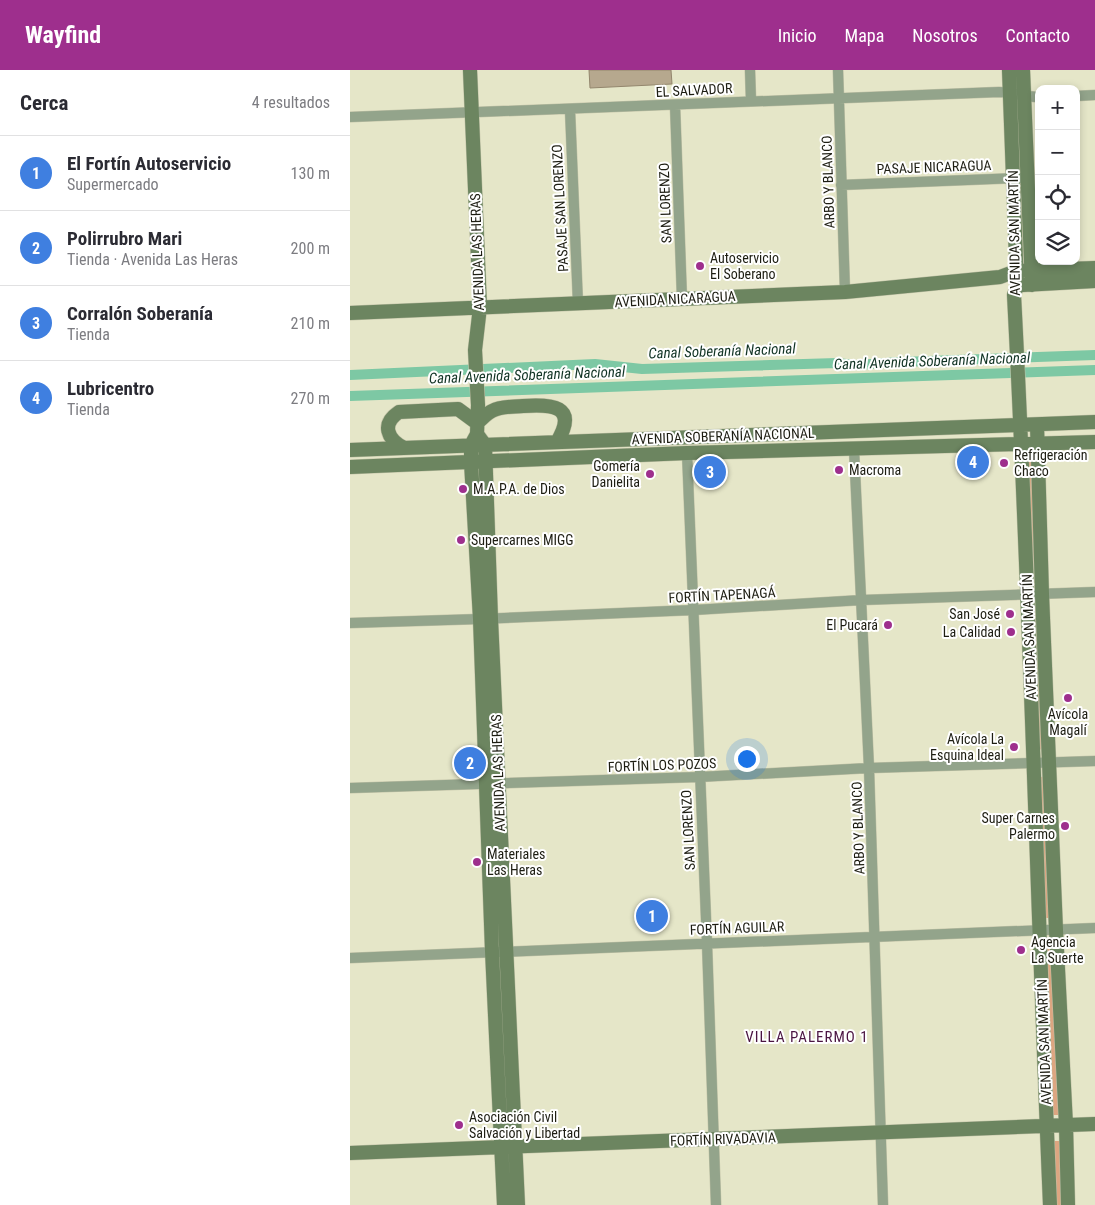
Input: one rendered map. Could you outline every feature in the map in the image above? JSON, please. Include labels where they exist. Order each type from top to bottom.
[{"type":"main road","name":"AVENIDA LAS HERAS","points":[[470,70],[480,307],[474,350],[478,437],[471,462],[486,619]]},
{"type":"main road","name":"AVENIDA SAN MARTÍN","points":[[1009,70],[1017,286],[1014,295],[1020,425],[1049,763],[1068,1205]]},
{"type":"main road","name":"AVENIDA SAN MARTÍN","points":[[1023,70],[1032,285]]},
{"type":"main road","name":"AVENIDA NICARAGUA","points":[[350,313],[845,292],[1000,276],[1016,271],[1095,268]]},
{"type":"main road","points":[[1000,276],[1017,286],[1095,281]]},
{"type":"main road","points":[[478,437],[490,412],[499,408],[543,405],[553,406],[561,411],[565,421],[564,430],[557,442]]},
{"type":"main road","points":[[404,448],[390,438],[388,431],[392,417],[399,412],[458,410],[466,414],[478,437]]},
{"type":"main road","name":"AVENIDA SOBERANÍA NACIONAL","points":[[350,450],[404,448],[478,437],[557,442],[1095,422]]},
{"type":"main road","name":"AVENIDA SAN MARTÍN","points":[[1037,425],[1033,763],[1050,1205]]},
{"type":"main road","points":[[705,453],[799,433]]},
{"type":"main road","name":"AVENIDA LAS HERAS","points":[[478,437],[486,462],[486,619],[499,951],[509,1147],[518,1205]]},
{"type":"main road","name":"AVENIDA SOBERANÍA NACIONAL","points":[[350,468],[705,453],[1095,442]]},
{"type":"main road","name":"FORTÍN RIVADAVIA","points":[[350,1153],[1095,1124]]},
{"type":"main road","name":"AVENIDA LAS HERAS","points":[[504,1205],[509,1147]]},
{"type":"street","points":[[750,70],[752,101]]},
{"type":"street","name":"ARBO Y BLANCO","points":[[838,70],[845,292]]},
{"type":"street","name":"EL SALVADOR","points":[[350,117],[1010,92],[1023,97],[1035,97]]},
{"type":"street","points":[[1080,96],[1095,95]]},
{"type":"street","name":"SAN LORENZO","points":[[675,105],[682,299]]},
{"type":"street","name":"PASAJE SAN LORENZO","points":[[570,110],[578,304]]},
{"type":"street","name":"PASAJE NICARAGUA","points":[[842,184],[1028,178]]},
{"type":"street","name":"ARBO Y BLANCO","points":[[854,449],[869,768],[883,1205]]},
{"type":"street","name":"SAN LORENZO","points":[[687,454],[716,1205]]},
{"type":"street","name":"FORTÍN TAPENAGÁ","points":[[350,623],[694,610],[862,600],[1095,592]]},
{"type":"street","name":"FORTÍN LOS POZOS","points":[[350,788],[699,777],[869,768],[1095,761]]},
{"type":"street","name":"FORTÍN AGUILAR","points":[[350,958],[1095,928]]},
{"type":"shaded area","points":[[1026,456],[1031,456],[1035,581],[1031,581]]},
{"type":"shaded area","points":[[1031,609],[1037,609],[1043,749],[1037,750]]},
{"type":"shaded area","points":[[1038,777],[1044,777],[1050,918],[1044,918]]},
{"type":"shaded area","points":[[1047,946],[1053,946],[1059,1115],[1053,1115]]},
{"type":"shaded area","points":[[1054,1141],[1060,1141],[1062,1205],[1056,1205]]},
{"type":"building","points":[[589,70],[671,70],[672,84],[590,88]]},
{"type":"waterway","name":"Canal Soberanía Nacional","points":[[350,375],[595,364],[642,369],[837,363],[856,365],[1095,355]]},
{"type":"waterway","name":"Canal Avenida Soberanía Nacional","points":[[350,396],[1095,370]]},
{"type":"place","name":"Autoservicio El Soberano","points":[[700,266]]},
{"type":"place","name":"Lubricentro","points":[[973,462]]},
{"type":"place","name":"Refrigeración Chaco","points":[[1004,463]]},
{"type":"place","name":"Macroma","points":[[839,470]]},
{"type":"place","name":"Corralón Soberanía","points":[[710,472]]},
{"type":"place","name":"Gomería Danielita","points":[[650,474]]},
{"type":"place","name":"M.A.P.A. de Dios","points":[[463,489]]},
{"type":"place","name":"Supercarnes MIGG","points":[[461,540]]},
{"type":"place","name":"San José","points":[[1010,614]]},
{"type":"place","name":"El Pucará","points":[[888,625]]},
{"type":"place","name":"La Calidad","points":[[1011,632]]},
{"type":"place","name":"Avícola Magalí","points":[[1068,698]]},
{"type":"place","name":"Avícola La Esquina Ideal","points":[[1014,747]]},
{"type":"place","name":"Polirrubro Mari","points":[[470,763]]},
{"type":"place","name":"Super Carnes Palermo","points":[[1065,826]]},
{"type":"place","name":"Materiales Las Heras","points":[[477,862]]},
{"type":"place","name":"El Fortín Autoservicio","points":[[652,916]]},
{"type":"place","name":"Agencia La Suerte","points":[[1021,950]]},
{"type":"place","name":"Asociación Civil Salvación y Libertad","points":[[459,1125]]},
{"type":"district","name":"VILLA PALERMO 1","points":[[807,1037]]}]
